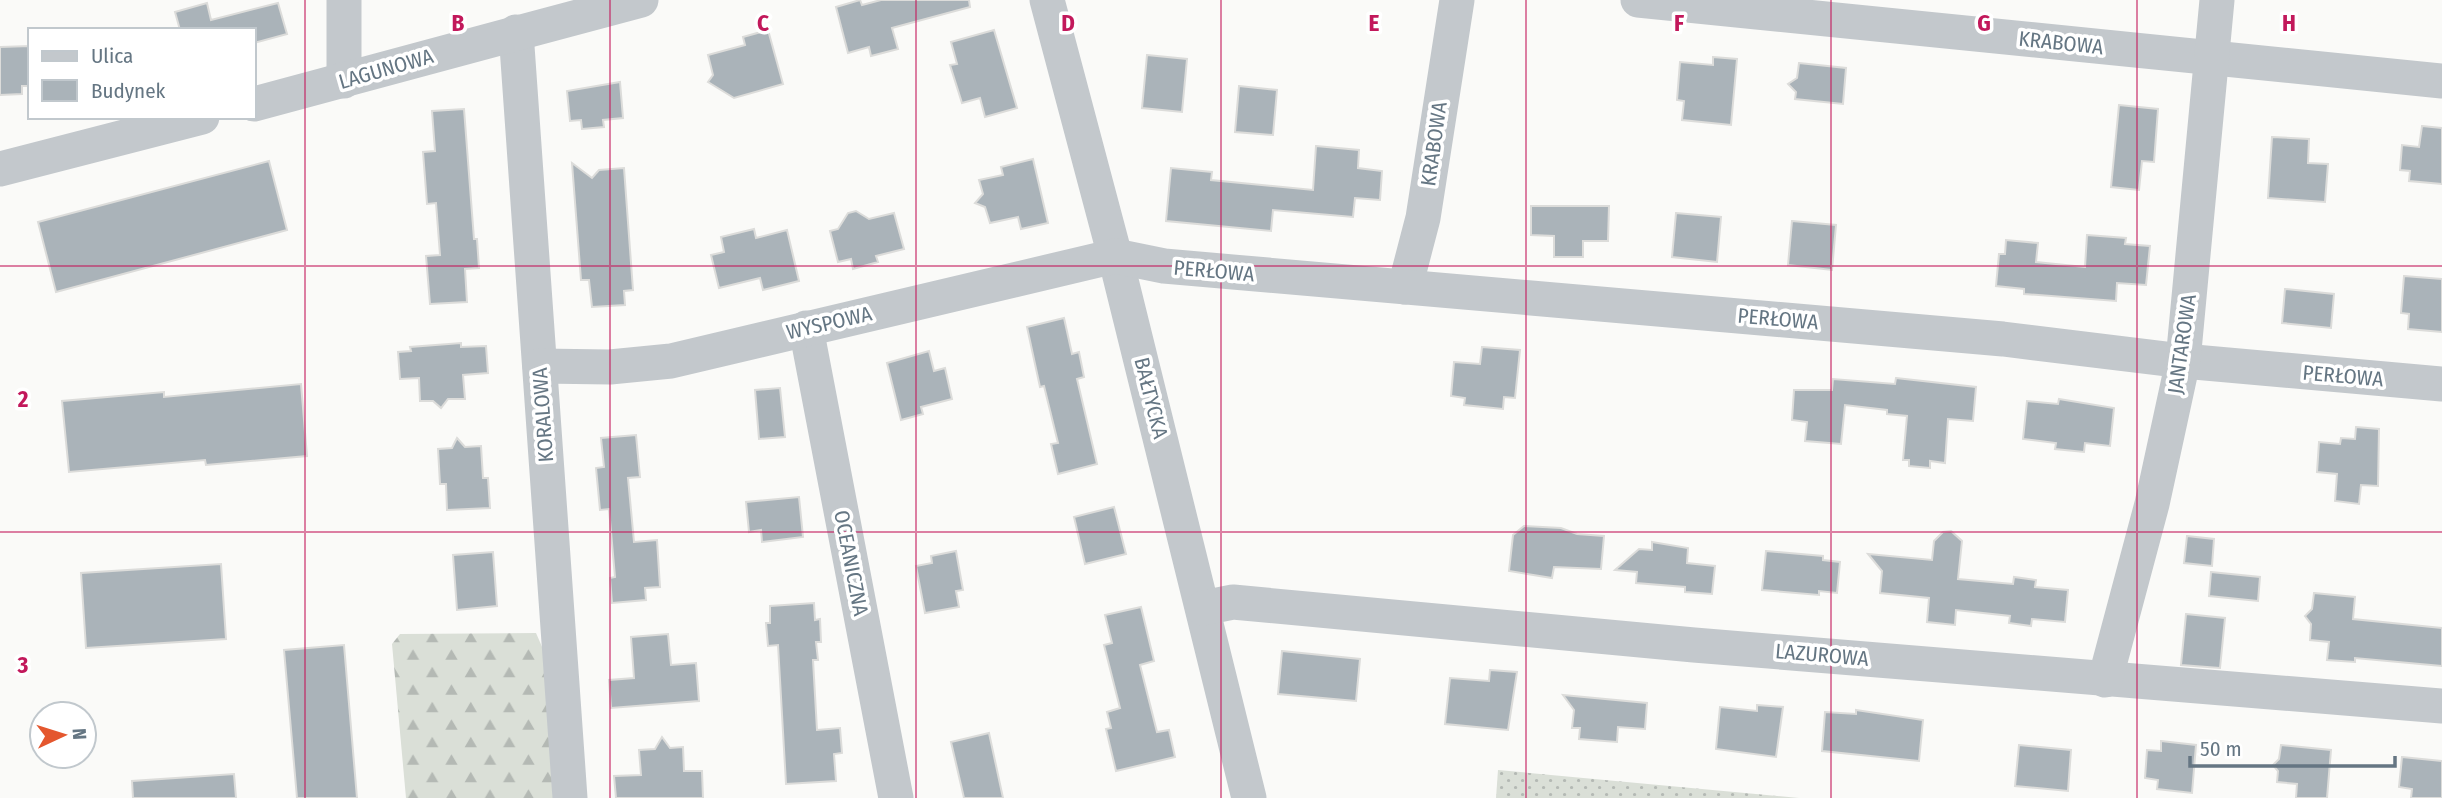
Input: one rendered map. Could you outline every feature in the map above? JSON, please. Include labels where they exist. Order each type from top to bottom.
[{"type":"street","points":[[344,0],[345,81]]},
{"type":"street","name":"LAGUNOWA","points":[[256,103],[641,0]]},
{"type":"street","name":"BAŁTYCKA","points":[[1047,0],[1115,256],[1249,798]]},
{"type":"street","name":"KRABOWA","points":[[1405,287],[1423,218],[1457,0]]},
{"type":"street","name":"KRABOWA","points":[[1638,0],[2442,81]]},
{"type":"street","name":"JANTAROWA","points":[[2105,680],[2152,504],[2183,361],[2217,0]]},
{"type":"street","name":"KORALOWA","points":[[516,32],[570,798]]},
{"type":"street","points":[[0,169],[194,119]]},
{"type":"street","name":"PERŁOWA","points":[[1115,256],[1164,266],[2003,339],[2183,361],[2442,384]]},
{"type":"street","name":"WYSPOWA","points":[[540,366],[610,367],[671,361],[1115,256]]},
{"type":"street","name":"OCEANICZNA","points":[[806,328],[895,798]]},
{"type":"street","name":"LAZUROWA","points":[[1203,608],[1233,602],[2105,680],[2442,706]]},
{"type":"green space","points":[[536,633],[546,656],[553,798],[406,798],[392,644],[400,634]]},
{"type":"green space","points":[[1498,770],[1799,798],[1496,798]]},
{"type":"building","points":[[860,0],[862,5],[881,0],[969,0],[970,7],[892,28],[898,49],[871,56],[869,47],[848,53],[836,7]]},
{"type":"building","points":[[207,3],[211,20],[278,3],[287,34],[256,42],[256,28],[179,28],[175,12]]},
{"type":"building","points":[[768,30],[783,84],[734,98],[708,82],[713,75],[708,55],[745,45],[743,37]]},
{"type":"building","points":[[994,30],[1017,108],[985,117],[980,98],[962,103],[950,65],[957,64],[951,42]]},
{"type":"building","points":[[28,46],[28,86],[22,86],[22,94],[0,95],[0,47]]},
{"type":"building","points":[[1147,55],[1187,59],[1182,112],[1142,108]]},
{"type":"building","points":[[1713,57],[1737,59],[1731,125],[1682,120],[1684,101],[1677,100],[1680,62],[1713,65]]},
{"type":"building","points":[[1799,63],[1846,68],[1843,104],[1795,99],[1796,92],[1788,84],[1797,78]]},
{"type":"building","points":[[620,82],[623,118],[603,120],[604,127],[582,129],[581,120],[570,121],[567,91]]},
{"type":"building","points":[[1239,86],[1277,90],[1273,135],[1235,132]]},
{"type":"building","points":[[2119,105],[2158,109],[2154,162],[2142,161],[2139,190],[2111,187]]},
{"type":"building","points":[[464,109],[474,239],[477,239],[479,268],[465,269],[467,302],[430,304],[426,256],[440,255],[436,203],[427,204],[423,152],[435,151],[432,111]]},
{"type":"building","points":[[2422,126],[2442,128],[2442,184],[2409,181],[2410,171],[2400,170],[2402,145],[2419,147]]},
{"type":"building","points":[[2272,137],[2309,139],[2308,163],[2328,164],[2325,202],[2268,198]]},
{"type":"building","points":[[1316,146],[1359,150],[1358,168],[1382,171],[1380,200],[1355,198],[1353,217],[1273,210],[1271,231],[1166,221],[1171,168],[1212,172],[1211,180],[1313,190]]},
{"type":"building","points":[[1033,159],[1048,223],[1021,229],[1018,217],[990,223],[985,207],[975,203],[983,194],[979,180],[1003,175],[1001,167]]},
{"type":"building","points":[[269,161],[287,230],[56,292],[38,222]]},
{"type":"building","points":[[572,163],[592,178],[599,170],[624,168],[633,290],[624,291],[625,305],[592,307],[589,280],[581,280]]},
{"type":"building","points":[[1531,206],[1609,206],[1608,241],[1583,241],[1583,257],[1554,257],[1554,236],[1531,235]]},
{"type":"building","points":[[856,211],[869,219],[894,213],[904,249],[876,256],[878,262],[853,269],[851,259],[838,262],[830,231],[838,229],[848,213]]},
{"type":"building","points":[[1676,213],[1721,217],[1717,262],[1672,257]]},
{"type":"building","points":[[1792,221],[1836,225],[1832,270],[1788,265]]},
{"type":"building","points":[[754,229],[756,238],[787,230],[799,281],[763,290],[760,278],[719,288],[711,255],[724,252],[721,237]]},
{"type":"building","points":[[2087,235],[2126,238],[2125,244],[2150,246],[2146,285],[2117,283],[2116,301],[2024,294],[2024,289],[1996,286],[1999,254],[2005,254],[2006,240],[2038,243],[2036,262],[2085,267]]},
{"type":"building","points":[[2404,276],[2442,279],[2442,332],[2408,329],[2409,314],[2401,313]]},
{"type":"building","points":[[2285,289],[2334,294],[2331,328],[2282,323]]},
{"type":"building","points":[[1064,318],[1072,354],[1079,352],[1084,377],[1077,379],[1097,464],[1058,474],[1051,444],[1058,443],[1044,386],[1040,387],[1027,327]]},
{"type":"building","points":[[461,343],[461,347],[486,346],[488,373],[463,375],[465,399],[448,399],[441,408],[433,401],[420,401],[419,378],[400,379],[398,352],[411,351],[410,347]]},
{"type":"building","points":[[1482,347],[1520,350],[1515,398],[1504,397],[1503,409],[1464,405],[1465,398],[1451,396],[1454,362],[1480,364]]},
{"type":"building","points":[[929,351],[934,371],[945,368],[952,399],[921,407],[923,414],[901,420],[887,363]]},
{"type":"building","points":[[1896,378],[1976,387],[1973,421],[1948,419],[1945,463],[1930,461],[1930,468],[1909,466],[1909,460],[1903,460],[1907,416],[1887,414],[1887,410],[1845,405],[1841,444],[1805,441],[1807,422],[1792,420],[1794,390],[1832,390],[1833,379],[1895,384]]},
{"type":"building","points":[[301,384],[307,456],[206,465],[205,460],[69,472],[62,401],[164,392],[164,397]]},
{"type":"building","points":[[780,388],[785,437],[759,439],[755,390]]},
{"type":"building","points":[[2059,399],[2114,408],[2110,446],[2085,443],[2084,452],[2055,449],[2056,443],[2023,439],[2027,401],[2058,404]]},
{"type":"building","points":[[2356,427],[2379,429],[2378,486],[2361,485],[2359,504],[2335,501],[2337,474],[2317,472],[2319,442],[2340,444],[2341,438],[2355,439]]},
{"type":"building","points":[[636,435],[640,477],[628,478],[634,542],[657,540],[660,587],[645,588],[646,600],[612,603],[610,578],[615,577],[609,509],[600,510],[596,468],[604,467],[601,438]]},
{"type":"building","points":[[457,438],[465,447],[481,446],[483,478],[488,478],[490,508],[447,510],[446,484],[440,484],[438,449],[452,448]]},
{"type":"building","points":[[799,497],[803,537],[762,542],[761,530],[749,532],[746,502]]},
{"type":"building","points":[[1114,507],[1126,554],[1085,564],[1074,517]]},
{"type":"building","points":[[1524,526],[1561,528],[1577,534],[1604,536],[1601,569],[1554,567],[1552,578],[1509,571],[1513,535]]},
{"type":"building","points":[[1951,531],[1962,541],[1958,579],[2013,584],[2014,577],[2036,580],[2035,587],[2068,590],[2065,622],[2032,619],[2031,626],[2009,623],[2010,616],[1956,610],[1955,625],[1927,622],[1929,598],[1880,593],[1882,571],[1868,554],[1932,560],[1934,541],[1943,532]]},
{"type":"building","points":[[2187,536],[2214,539],[2212,566],[2184,563]]},
{"type":"building","points":[[1652,542],[1688,548],[1687,563],[1715,566],[1712,594],[1685,592],[1685,587],[1636,583],[1637,572],[1615,570],[1639,549],[1652,550]]},
{"type":"building","points":[[956,551],[963,590],[956,591],[959,607],[925,613],[916,566],[932,563],[931,556]]},
{"type":"building","points":[[1766,551],[1823,556],[1823,560],[1840,562],[1837,593],[1819,591],[1819,595],[1762,590]]},
{"type":"building","points":[[493,552],[497,606],[457,610],[453,555]]},
{"type":"building","points":[[221,564],[226,639],[86,648],[81,573]]},
{"type":"building","points":[[2211,572],[2260,577],[2258,601],[2209,596]]},
{"type":"building","points":[[2314,593],[2355,597],[2353,619],[2442,628],[2442,666],[2355,658],[2355,662],[2327,660],[2329,642],[2310,640],[2311,624],[2305,616],[2312,609]]},
{"type":"building","points":[[814,603],[815,620],[820,619],[821,642],[816,642],[818,660],[813,660],[817,730],[840,728],[842,753],[834,754],[836,781],[786,784],[778,645],[768,646],[766,623],[770,623],[770,606]]},
{"type":"building","points":[[1141,607],[1154,661],[1140,665],[1157,732],[1169,730],[1175,757],[1116,771],[1106,729],[1111,728],[1107,712],[1120,708],[1104,645],[1112,643],[1105,615]]},
{"type":"building","points":[[2186,614],[2225,618],[2220,668],[2181,665]]},
{"type":"building","points":[[668,634],[671,665],[696,663],[699,701],[611,708],[609,680],[634,678],[631,637]]},
{"type":"building","points":[[344,645],[357,798],[297,798],[284,650]]},
{"type":"building","points":[[1282,651],[1360,659],[1356,701],[1278,694]]},
{"type":"building","points":[[1490,670],[1517,672],[1508,730],[1445,724],[1450,678],[1489,681]]},
{"type":"building","points":[[1563,695],[1647,703],[1645,729],[1618,727],[1617,742],[1579,739],[1580,728],[1572,728],[1574,710]]},
{"type":"building","points":[[1757,705],[1783,707],[1776,757],[1716,749],[1720,707],[1757,711]]},
{"type":"building","points":[[1856,710],[1923,720],[1919,761],[1822,751],[1825,712],[1856,714]]},
{"type":"building","points":[[989,733],[1003,798],[964,798],[951,742]]},
{"type":"building","points":[[662,737],[670,748],[683,747],[684,771],[702,771],[703,798],[616,798],[614,776],[641,775],[639,750],[655,749]]},
{"type":"building","points":[[2161,741],[2196,745],[2192,793],[2157,789],[2158,780],[2145,778],[2147,750],[2161,751]]},
{"type":"building","points":[[2019,745],[2071,750],[2068,791],[2015,786]]},
{"type":"building","points":[[2281,745],[2331,750],[2327,798],[2296,798],[2297,784],[2277,782],[2278,771],[2273,765],[2279,759]]},
{"type":"building","points":[[2402,757],[2442,761],[2442,798],[2411,798],[2412,789],[2399,787]]},
{"type":"building","points":[[234,774],[236,798],[133,798],[132,781]]}]
